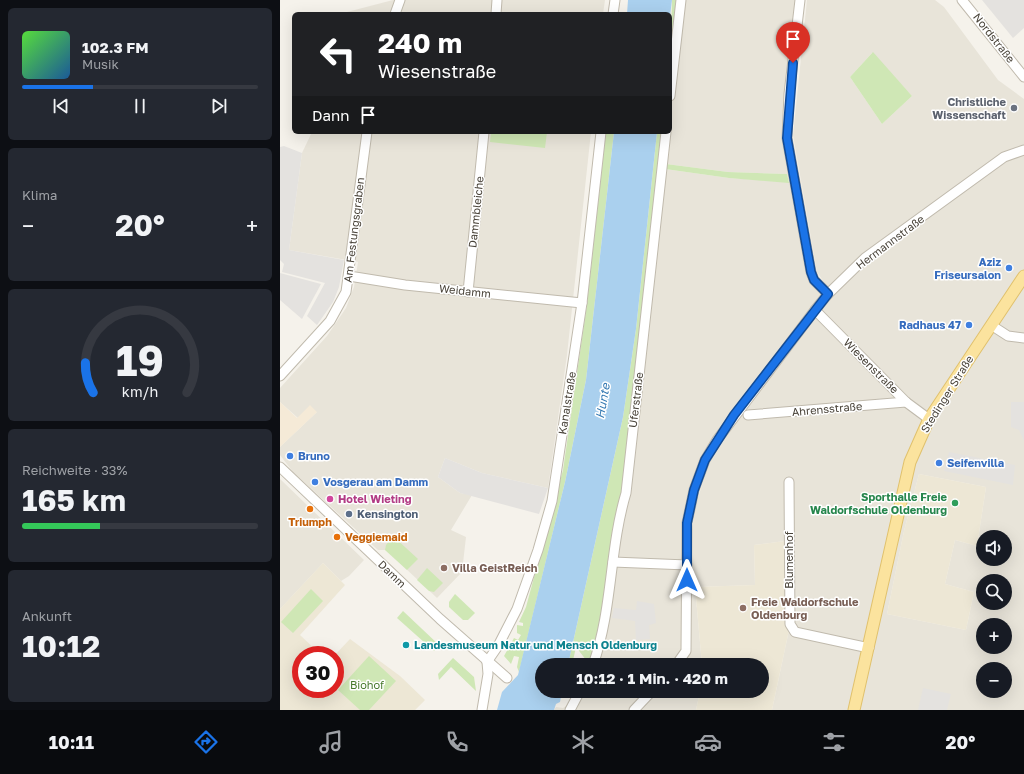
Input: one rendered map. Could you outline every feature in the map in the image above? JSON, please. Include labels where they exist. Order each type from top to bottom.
[{"type":"main road","name":"Stedinger Straße","points":[[854,710],[910,462],[929,419],[1024,276]]},
{"type":"street","points":[[396,12],[400,0]]},
{"type":"street","points":[[496,12],[497,0]]},
{"type":"street","points":[[613,12],[614,0]]},
{"type":"street","points":[[672,79],[681,0]]},
{"type":"street","points":[[800,0],[789,94],[787,138],[811,272],[814,280],[828,294]]},
{"type":"street","name":"Nordstraße","points":[[962,0],[1024,77]]},
{"type":"street","name":"Am Festungsgraben","points":[[280,376],[330,321],[346,292],[367,134]]},
{"type":"street","name":"Dammbleiche","points":[[468,292],[484,134]]},
{"type":"street","name":"Kanalstraße","points":[[487,662],[498,646],[517,608],[538,550],[552,501],[582,303],[601,134]]},
{"type":"street","name":"Uferstraße","points":[[595,658],[601,642],[606,618],[621,508],[626,493],[666,134]]},
{"type":"street","name":"Hermannstraße","points":[[681,658],[686,652],[687,523],[694,490],[705,460],[734,415],[828,294],[865,258],[1004,157],[1024,150]]},
{"type":"street","name":"Weidamm","points":[[349,276],[405,285],[582,303]]},
{"type":"street","name":"Wiesenstraße","points":[[815,310],[906,402],[929,419]]},
{"type":"street","points":[[991,325],[1008,336],[1024,338]]},
{"type":"street","name":"Ahrensstraße","points":[[748,415],[906,402]]},
{"type":"street","name":"Damm","points":[[280,467],[487,662],[507,678]]},
{"type":"street","name":"Blumenhof","points":[[789,482],[790,624],[795,632],[869,648]]},
{"type":"street","points":[[613,562],[687,565]]},
{"type":"street","points":[[482,710],[488,674],[487,662]]},
{"type":"street","points":[[570,710],[576,698]]},
{"type":"street","points":[[634,710],[645,698]]},
{"type":"shaded area","points":[[393,0],[605,0],[603,12],[347,12]]},
{"type":"shaded area","points":[[678,0],[797,0],[787,138],[811,272],[814,280],[828,294],[734,415],[705,460],[694,490],[687,523],[687,562],[696,504],[714,448],[832,294],[817,272],[793,135],[807,0],[935,0],[944,7],[998,80],[1024,99],[1024,710],[772,710],[789,630],[785,541],[754,545],[755,585],[695,587],[701,658],[593,658],[597,647],[618,507],[622,492],[663,134],[672,134],[672,55]],"holes":[[[872,53],[912,96],[882,124],[850,77]],[[666,164],[728,172],[787,174],[789,182],[729,178],[665,169]],[[919,474],[986,487],[979,530],[1012,530],[1012,566],[976,566],[976,546],[955,540],[945,584],[974,592],[966,630],[887,614],[904,531]]]},
{"type":"shaded area","points":[[982,0],[1024,0],[1024,28],[1013,38]]},
{"type":"shaded area","points":[[311,134],[591,134],[567,355],[548,488],[482,473],[445,458],[438,477],[460,493],[472,495],[451,530],[466,537],[462,572],[437,598],[386,550],[378,550],[293,472],[280,455],[280,447],[317,412],[298,418],[280,402],[280,388],[327,336],[346,308],[354,287],[358,262],[289,250],[302,153]]},
{"type":"shaded area","points":[[284,146],[302,153],[289,250],[344,260],[339,287],[333,302],[317,325],[307,316],[325,283],[282,272],[284,264],[280,260],[280,147]]},
{"type":"shaded area","points":[[280,273],[321,284],[302,319],[280,300]]},
{"type":"shaded area","points":[[280,402],[297,418],[310,405],[317,412],[280,447]]},
{"type":"shaded area","points":[[1011,402],[1024,402],[1024,441],[1019,430],[1011,427]]},
{"type":"shaded area","points":[[949,452],[1015,465],[1013,485],[944,471]]},
{"type":"shaded area","points":[[445,458],[482,473],[548,488],[539,514],[460,493],[438,477]]},
{"type":"shaded area","name":"Freie Waldorfschule Oldenburg","points":[[919,474],[986,487],[979,530],[976,530],[976,546],[955,540],[945,584],[974,592],[966,630],[887,614],[904,531]]},
{"type":"shaded area","points":[[280,479],[364,560],[349,576],[341,581],[323,563],[280,609]]},
{"type":"shaded area","name":"Freie Waldorfschule Oldenburg","points":[[785,541],[789,630],[772,710],[696,710],[699,698],[769,698],[769,658],[701,658],[695,587],[755,585],[754,545]]},
{"type":"shaded area","points":[[323,563],[345,585],[300,635],[312,646],[292,646],[292,698],[344,698],[343,646],[350,639],[400,676],[425,700],[415,710],[280,710],[280,609]]},
{"type":"shaded area","points":[[637,601],[654,604],[656,623],[649,625],[650,639],[636,640],[635,621],[612,618],[614,608],[636,610]]},
{"type":"shaded area","points":[[923,688],[951,694],[947,710],[918,710]]},
{"type":"shaded area","points":[[574,698],[699,698],[696,710],[554,710],[556,707],[563,708],[571,703]]},
{"type":"green space","points":[[672,0],[678,0],[672,55],[672,12]]},
{"type":"green space","points":[[873,52],[912,96],[882,124],[850,77]]},
{"type":"green space","points":[[491,134],[547,134],[545,148],[490,142]]},
{"type":"green space","points":[[606,134],[614,134],[586,380],[565,482],[519,672],[517,667],[519,657],[514,656],[511,664],[504,656],[514,638],[518,640],[521,635],[517,633],[517,625],[523,626],[523,623],[519,622],[526,607],[563,470],[587,304]]},
{"type":"green space","points":[[657,134],[663,134],[622,492],[597,647],[593,658],[585,658],[576,647],[574,658],[570,658],[623,417],[636,329]]},
{"type":"green space","points":[[666,164],[728,172],[787,174],[789,183],[729,178],[665,169]]},
{"type":"green space","points":[[393,536],[418,559],[407,570],[385,550],[386,545]]},
{"type":"green space","points":[[427,568],[443,583],[434,592],[429,591],[417,580]]},
{"type":"green space","points":[[311,589],[323,601],[293,633],[281,622]]},
{"type":"green space","points":[[455,594],[475,613],[468,620],[463,620],[449,607],[449,602]]},
{"type":"green space","points":[[403,611],[439,645],[434,651],[397,618]]},
{"type":"green space","name":"Biohof","points":[[369,656],[396,681],[369,710],[360,710],[344,695],[344,683]]},
{"type":"green space","points":[[453,658],[474,677],[476,691],[451,667],[439,680],[438,674]]},
{"type":"water","points":[[628,0],[672,0],[670,12],[627,12]]},
{"type":"water","name":"Hunte","points":[[614,134],[657,134],[636,329],[623,417],[570,658],[535,658],[535,698],[561,698],[560,702],[556,704],[554,710],[497,710],[502,692],[518,675],[565,482],[586,380]]},
{"type":"place","name":"Christliche Wissenschaft","points":[[1014,108]]},
{"type":"place","name":"Aziz Friseursalon","points":[[1009,268]]},
{"type":"place","name":"Radhaus 47","points":[[969,325]]},
{"type":"place","name":"Bruno","points":[[290,456]]},
{"type":"place","name":"Seifenvilla","points":[[939,463]]},
{"type":"place","name":"Vosgerau am Damm","points":[[315,482]]},
{"type":"place","name":"Hotel Wieting","points":[[330,499]]},
{"type":"place","name":"Sporthalle Freie Waldorfschule Oldenburg","points":[[955,503]]},
{"type":"place","name":"Triumph","points":[[310,509]]},
{"type":"place","name":"Kensington","points":[[349,514]]},
{"type":"place","name":"Veggiemaid","points":[[337,537]]},
{"type":"place","name":"Villa GeistReich","points":[[444,568]]},
{"type":"place","name":"Freie Waldorfschule Oldenburg","points":[[743,608]]},
{"type":"place","name":"Landesmuseum Natur und Mensch Oldenburg","points":[[406,645]]},
{"type":"route","points":[[687,580],[687,523],[694,490],[705,460],[734,415],[828,294],[814,280],[811,272],[787,138],[789,94],[793,63]]}]
